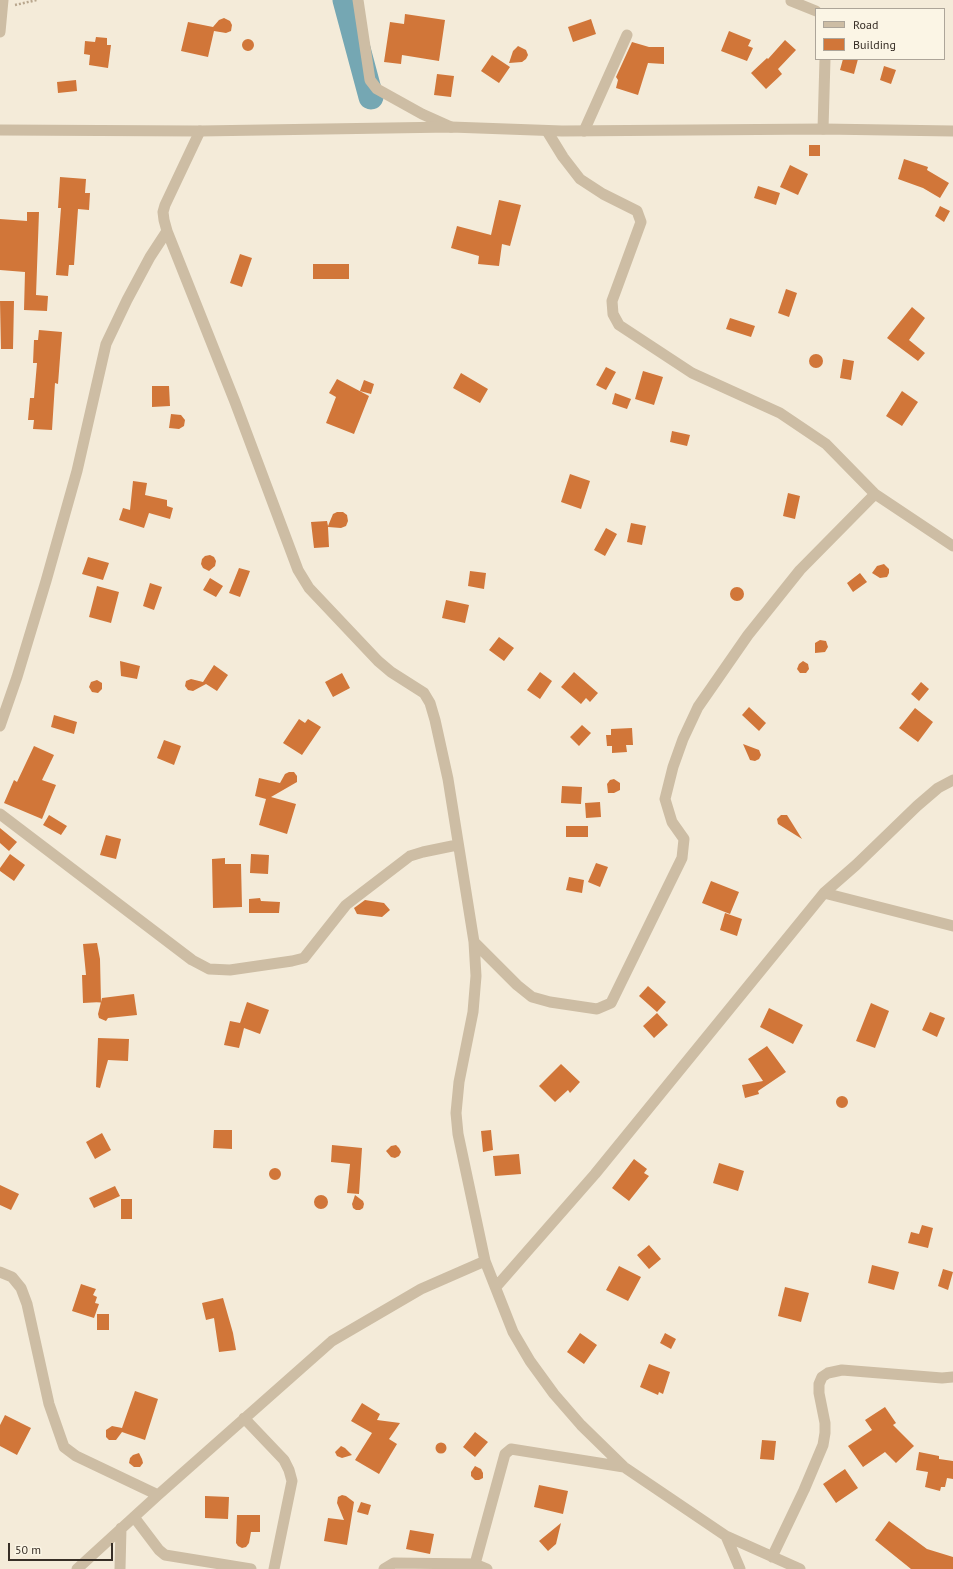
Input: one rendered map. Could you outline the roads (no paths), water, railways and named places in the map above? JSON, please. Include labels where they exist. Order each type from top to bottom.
[{"type":"street","points":[[358,0],[370,80],[377,89],[422,114],[451,127]]},
{"type":"street","points":[[791,1],[815,11]]},
{"type":"street","points":[[0,32],[3,4]]},
{"type":"street","points":[[584,131],[627,35]]},
{"type":"street","points":[[823,129],[824,60]]},
{"type":"street","points":[[0,130],[200,131],[451,127],[547,131],[823,129],[953,130]]},
{"type":"street","points":[[200,131],[165,205],[163,212],[167,231],[235,402],[298,570],[309,588],[378,661],[391,672],[424,693],[430,703],[448,779],[457,845],[474,942],[476,976],[473,1012],[459,1082],[456,1113],[458,1134],[485,1262],[513,1332],[530,1361],[554,1394],[581,1425],[624,1467],[726,1536],[800,1569]]},
{"type":"street","points":[[547,131],[563,157],[580,179],[603,194],[637,211],[640,222],[612,301],[613,314],[619,325],[692,373],[780,413],[826,444],[875,494],[953,546]]},
{"type":"street","points":[[0,726],[17,677],[46,581],[77,471],[106,344],[150,257],[167,231]]},
{"type":"street","points":[[474,942],[517,985],[532,997],[550,1002],[597,1008],[611,1003],[682,858],[684,839],[672,822],[665,799],[683,739],[698,707],[748,635],[800,570],[875,494]]},
{"type":"street","points":[[496,1287],[595,1174],[824,893],[917,806],[938,788],[953,780]]},
{"type":"street","points":[[0,814],[192,960],[209,969],[230,970],[304,958],[346,905],[410,856],[457,845]]},
{"type":"street","points":[[824,893],[953,926]]},
{"type":"street","points":[[77,1569],[244,1418],[332,1341],[421,1289],[485,1262]]},
{"type":"street","points":[[0,1272],[12,1277],[21,1288],[27,1304],[49,1404],[64,1447],[76,1456],[158,1495]]},
{"type":"street","points":[[772,1557],[804,1490],[823,1445],[825,1423],[819,1393],[819,1384],[822,1377],[828,1372],[842,1370],[942,1378],[953,1377]]},
{"type":"street","points":[[244,1418],[284,1460],[292,1481],[274,1569]]},
{"type":"street","points":[[475,1564],[506,1454],[511,1449],[624,1467]]},
{"type":"street","points":[[134,1517],[159,1550],[165,1555],[251,1569]]},
{"type":"street","points":[[120,1569],[121,1528]]},
{"type":"street","points":[[726,1536],[740,1569]]},
{"type":"street","points":[[384,1569],[394,1563],[475,1564],[488,1569]]},
{"type":"waterway","points":[[345,0],[371,97]]}]
